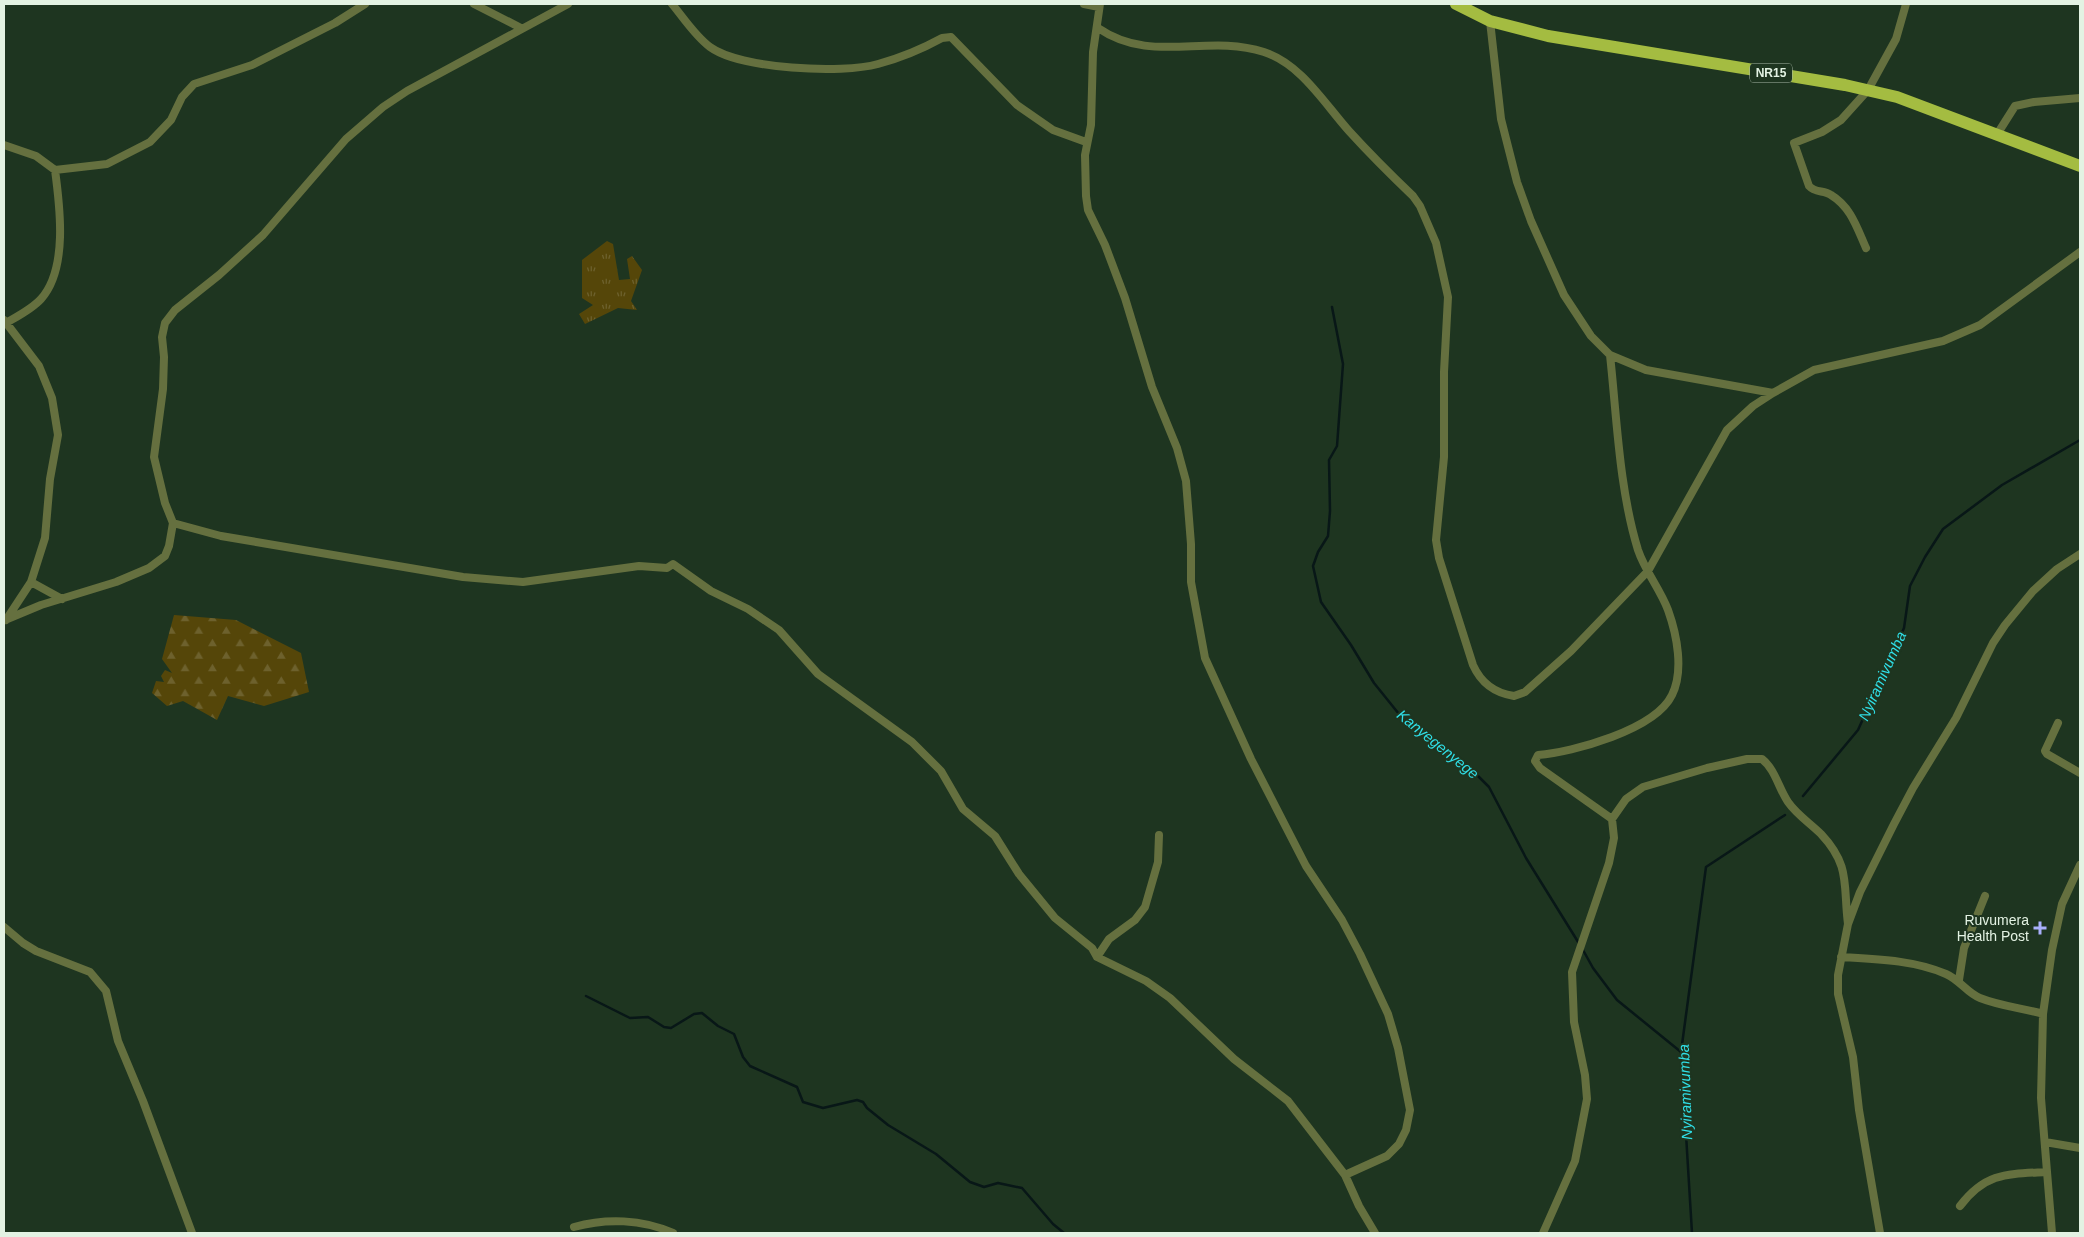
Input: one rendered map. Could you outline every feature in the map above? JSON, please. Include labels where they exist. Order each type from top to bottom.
[{"type":"highway","name":"NR15","points":[[1456,4],[1490,21],[1572,40],[1868,90],[1918,105],[1996,136],[2080,166]]},
{"type":"street","points":[[4,144],[36,156],[56,170],[106,164],[150,142],[171,120],[182,97],[194,84],[252,65],[335,23],[365,4]]},
{"type":"street","points":[[474,4],[520,28]]},
{"type":"street","points":[[5,621],[29,609],[116,582],[161,560],[169,546],[172,523],[154,457],[165,370],[163,330],[168,317],[190,296],[219,275],[263,235],[346,139],[383,107],[407,91],[520,28],[568,4]]},
{"type":"street","points":[[672,4],[708,46],[733,58],[755,63],[809,68],[860,68],[878,64],[942,38],[951,37],[1017,105],[1053,130],[1086,142]]},
{"type":"street","points":[[1084,4],[1100,6],[1094,52],[1091,125],[1086,142],[1085,182],[1088,210],[1105,245],[1152,387],[1176,448],[1186,481],[1191,544],[1191,582],[1205,658],[1251,759],[1306,866],[1342,920],[1360,954],[1388,1014],[1398,1048],[1410,1110],[1406,1130],[1399,1144],[1387,1156],[1345,1175]]},
{"type":"street","points":[[1866,248],[1853,217],[1845,206],[1827,192],[1812,190],[1809,186],[1794,143],[1822,132],[1841,120],[1868,90],[1896,39],[1906,4]]},
{"type":"street","points":[[1490,21],[1501,120],[1524,205],[1567,300],[1591,336],[1610,355],[1646,370],[1773,393]]},
{"type":"street","points":[[1098,28],[1121,41],[1138,46],[1168,49],[1210,44],[1253,49],[1275,57],[1287,64],[1322,98],[1350,132],[1420,206],[1442,263],[1449,309],[1444,372],[1444,457],[1437,550],[1473,665],[1486,685],[1509,695],[1518,696],[1525,692],[1571,651],[1648,571],[1727,430],[1753,406],[1814,370],[1924,346],[1962,334],[1980,324],[2080,252]]},
{"type":"street","points":[[1996,136],[2015,106],[2034,102],[2080,98]]},
{"type":"street","points":[[5,621],[31,582],[47,525],[50,479],[58,424],[52,398],[39,366],[5,322],[31,308],[42,298],[52,278],[59,250],[60,223],[56,170]]},
{"type":"street","points":[[1610,355],[1623,467],[1632,524],[1638,550],[1668,610],[1678,652],[1673,695],[1664,706],[1648,718],[1606,740],[1570,751],[1538,755],[1535,761],[1540,768],[1612,819]]},
{"type":"street","points":[[172,523],[221,536],[500,581],[548,580],[639,566],[667,568],[673,564],[711,591],[748,610],[779,630],[818,674],[912,742],[940,772],[963,809],[995,836],[1019,874],[1055,918],[1092,948],[1097,957],[1146,981],[1170,998],[1234,1059],[1288,1101],[1345,1175],[1359,1206],[1375,1233]]},
{"type":"street","points":[[1880,1233],[1859,1110],[1853,1057],[1838,994],[1841,957],[1848,924],[1860,892],[1906,802],[1956,718],[1993,643],[2033,591],[2062,566],[2080,554]]},
{"type":"street","points":[[31,582],[62,599]]},
{"type":"street","points":[[2058,723],[2045,751],[2080,774]]},
{"type":"street","points":[[1543,1233],[1575,1161],[1587,1099],[1585,1075],[1574,1022],[1572,972],[1609,863],[1614,838],[1612,819],[1626,799],[1643,787],[1707,768],[1747,759],[1762,759],[1769,767],[1790,804],[1822,835],[1839,858],[1845,883],[1848,924]]},
{"type":"street","points":[[1097,957],[1109,939],[1135,920],[1146,907],[1158,862],[1159,835]]},
{"type":"street","points":[[2052,1233],[2041,1074],[2043,1014],[2052,950],[2062,904],[2080,865]]},
{"type":"street","points":[[1959,980],[1964,948],[1985,896]]},
{"type":"street","points":[[4,927],[36,951],[90,972],[106,991],[118,1042],[143,1101],[192,1233]]},
{"type":"street","points":[[1841,957],[1897,962],[1943,973],[1959,980],[1969,991],[1981,999],[2043,1014]]},
{"type":"street","points":[[2045,1142],[2080,1148]]},
{"type":"street","points":[[1960,1206],[1972,1190],[1989,1180],[2004,1175],[2047,1172]]},
{"type":"street","points":[[574,1227],[596,1221],[612,1220],[650,1225],[673,1233]]},
{"type":"green space","points":[[607,241],[613,244],[619,280],[630,279],[627,259],[632,256],[642,270],[631,301],[637,310],[618,308],[585,324],[579,314],[593,305],[582,298],[582,260]]},
{"type":"green space","points":[[174,615],[236,620],[301,653],[309,692],[264,706],[228,696],[217,720],[183,701],[167,706],[152,693],[156,681],[164,682],[161,676],[165,670],[172,673],[162,659]]},
{"type":"waterway","name":"Kanyegenyege","points":[[1332,307],[1343,364],[1337,446],[1329,460],[1330,511],[1328,536],[1318,552],[1313,566],[1321,602],[1351,645],[1374,683],[1403,719],[1466,764],[1489,787],[1526,858],[1580,945]]},
{"type":"waterway","name":"Nyiramivumba","points":[[1803,796],[1858,730],[1904,628],[1910,586],[1925,557],[1943,529],[2002,485],[2080,440]]},
{"type":"waterway","name":"Nyiramivumba","points":[[1692,1233],[1681,1052],[1706,867],[1785,815]]},
{"type":"waterway","name":"Kanyegenyege","points":[[1583,950],[1593,968],[1617,1000],[1681,1052]]},
{"type":"waterway","points":[[586,996],[630,1018],[648,1017],[664,1027],[671,1028],[694,1014],[702,1013],[718,1026],[734,1034],[743,1057],[750,1066],[797,1087],[803,1102],[823,1108],[857,1100],[863,1102],[867,1108],[888,1125],[936,1154],[970,1182],[984,1187],[998,1183],[1022,1188],[1053,1224],[1064,1233]]},
{"type":"place","name":"Ruvumera Health Post","points":[[2040,928]]}]
